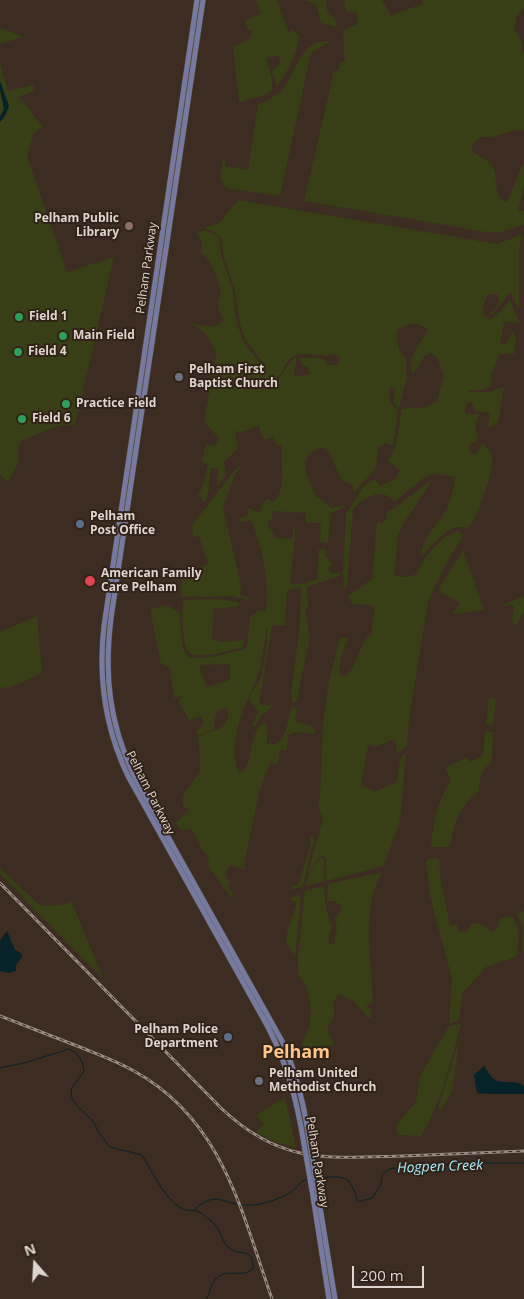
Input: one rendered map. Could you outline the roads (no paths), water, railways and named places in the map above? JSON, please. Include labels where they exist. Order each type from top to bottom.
[{"type":"main road","name":"Pelham Parkway","points":[[195,31],[196,0]]},
{"type":"main road","name":"Pelham Parkway","points":[[202,0],[190,62],[186,93],[186,112],[178,163],[164,239],[157,265],[146,366],[101,661],[104,699],[133,780],[241,974],[255,1004],[286,1057]]},
{"type":"main road","name":"Pelham Parkway","points":[[153,314],[163,268],[164,239],[172,164],[179,118],[186,93]]},
{"type":"main road","points":[[179,118],[186,112]]},
{"type":"main road","points":[[172,164],[178,163]]},
{"type":"main road","points":[[157,265],[163,268]]},
{"type":"main road","name":"Pelham Parkway","points":[[108,618],[107,659],[109,696],[114,731]]},
{"type":"main road","points":[[101,661],[107,659]]},
{"type":"main road","name":"Pelham Parkway","points":[[241,974],[261,1003],[301,1092],[312,1190],[322,1234]]},
{"type":"main road","points":[[255,1004],[261,1003]]},
{"type":"main road","name":"Pelham Parkway","points":[[307,1144],[318,1195],[332,1298]]},
{"type":"water","points":[[0,81],[9,106],[0,122],[0,116],[4,109]]},
{"type":"water","points":[[7,931],[15,950],[22,954],[16,965],[16,971],[9,973],[0,971],[0,941]]},
{"type":"water","points":[[484,1066],[491,1076],[498,1081],[524,1086],[524,1094],[477,1093],[474,1075]]},
{"type":"waterway","points":[[0,1068],[24,1063],[69,1049],[78,1055],[83,1064],[84,1071],[71,1089],[72,1098],[77,1106],[93,1121],[99,1133],[110,1147],[142,1155],[159,1184],[175,1204],[183,1209],[197,1211],[202,1214],[214,1224],[228,1247],[248,1254],[251,1257],[253,1269],[248,1272],[228,1273],[218,1277],[214,1281],[207,1299]]},
{"type":"waterway","name":"Hogpen Creek","points":[[317,1178],[345,1178],[352,1186],[358,1202],[372,1198],[381,1184],[382,1175],[389,1169],[409,1166],[524,1163]]},
{"type":"waterway","name":"Hogpen Creek","points":[[193,1211],[209,1200],[215,1199],[241,1205],[265,1203],[287,1195],[301,1182],[308,1179]]},
{"type":"railway","points":[[0,883],[222,1109],[244,1127],[265,1140],[286,1149],[328,1157],[524,1151]]},
{"type":"railway","points":[[0,1016],[110,1059],[134,1071],[164,1091],[189,1115],[209,1141],[225,1170],[250,1233],[272,1299]]},
{"type":"place","name":"Pelham Public Library","points":[[129,226]]},
{"type":"place","name":"Field 1","points":[[19,317]]},
{"type":"place","name":"Main Field","points":[[63,336]]},
{"type":"place","name":"Field 4","points":[[18,352]]},
{"type":"place","name":"Pelham First Baptist Church","points":[[179,377]]},
{"type":"place","name":"Practice Field","points":[[66,404]]},
{"type":"place","name":"Field 6","points":[[22,419]]},
{"type":"place","name":"Pelham Post Office","points":[[80,524]]},
{"type":"place","name":"American Family Care Pelham","points":[[90,581]]},
{"type":"place","name":"Pelham Police Department","points":[[228,1037]]},
{"type":"place","name":"Pelham United Methodist Church","points":[[259,1081]]},
{"type":"district","name":"Pelham","points":[[296,1053]]}]
